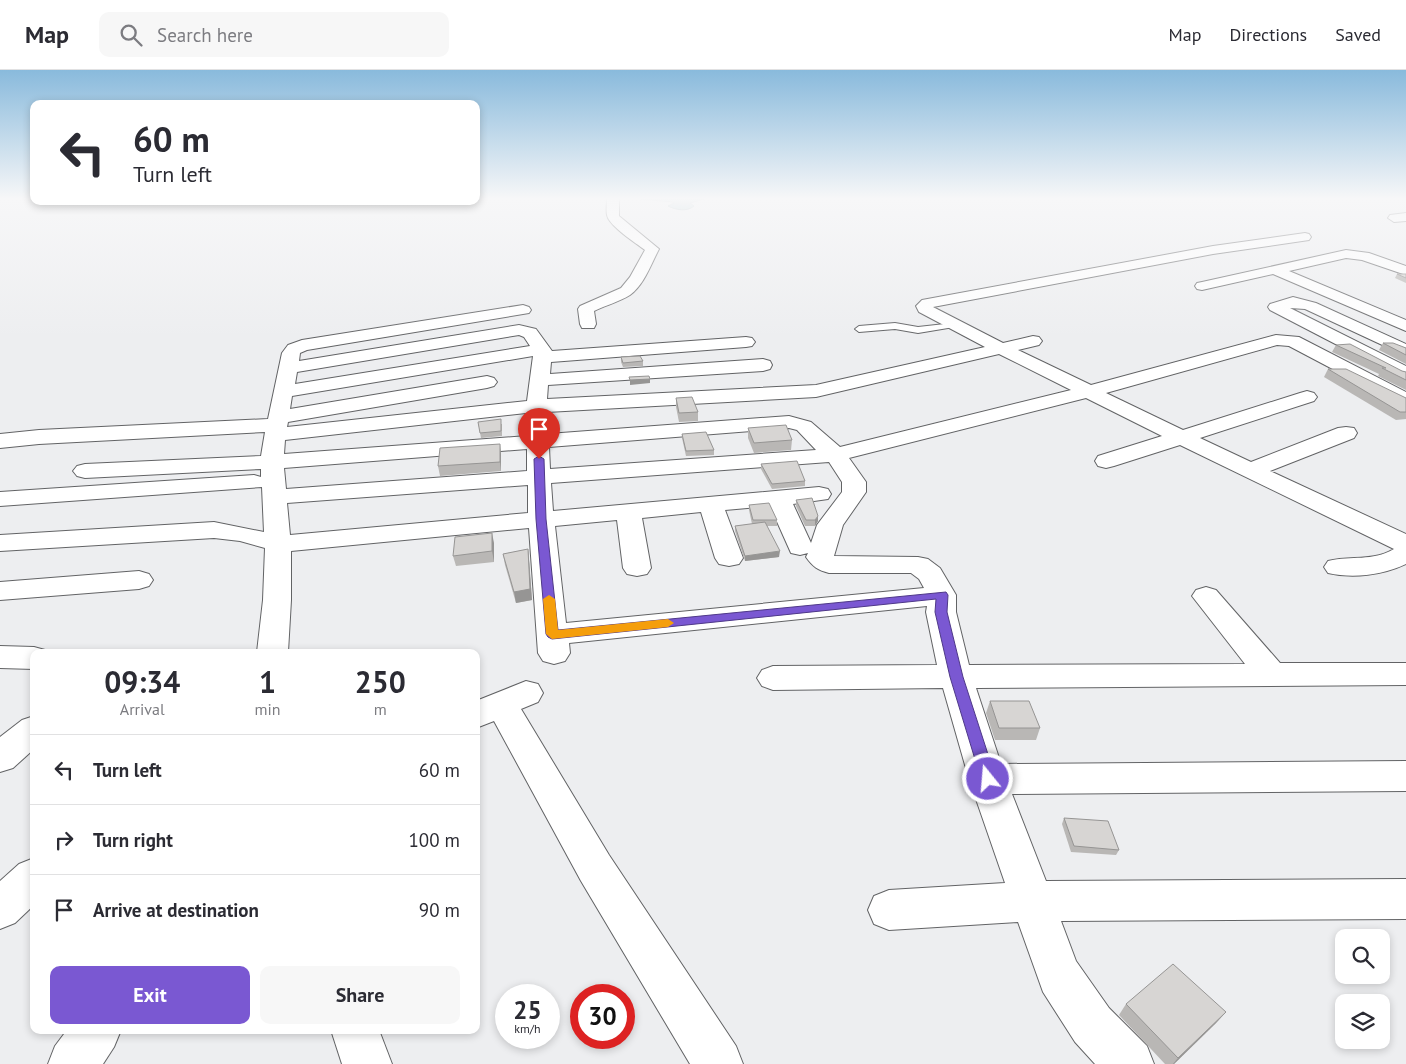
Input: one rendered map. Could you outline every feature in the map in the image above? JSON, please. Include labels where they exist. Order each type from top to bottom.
[{"type":"street","points":[[588,324],[586,309],[597,302],[626,291],[636,278],[652,249],[647,245]]},
{"type":"street","points":[[1243,245],[924,306],[925,309],[954,325],[1181,437],[1406,544]]},
{"type":"street","points":[[1202,286],[1346,254],[1406,271]]},
{"type":"street","points":[[1325,259],[1352,269]]},
{"type":"street","points":[[1298,265],[1334,279]]},
{"type":"street","points":[[1275,270],[1406,326]]},
{"type":"street","points":[[1406,351],[1310,306],[1293,302],[1276,307],[1406,373]]},
{"type":"street","points":[[272,649],[277,600],[278,544],[273,480],[277,426],[291,353],[302,345],[443,319],[523,310]]},
{"type":"street","points":[[443,319],[487,382],[498,410]]},
{"type":"street","points":[[288,368],[524,330],[530,333],[542,353],[536,406],[541,519],[553,644],[942,595]]},
{"type":"street","points":[[0,499],[273,480],[539,477],[835,455],[1090,391],[1283,339],[1300,344],[1406,400]]},
{"type":"street","points":[[0,441],[39,437],[277,426],[536,406],[816,390],[1033,341]]},
{"type":"street","points":[[284,392],[472,360],[542,353],[746,342]]},
{"type":"street","points":[[540,380],[763,365]]},
{"type":"street","points":[[277,426],[487,382]]},
{"type":"street","points":[[1106,461],[1307,396]]},
{"type":"street","points":[[85,471],[273,480],[538,441],[789,422],[804,426],[835,455],[855,486],[854,492],[830,525],[820,557],[822,561],[837,565],[918,565],[930,574],[942,595],[941,612],[956,677],[988,779],[1030,901],[1059,976],[1092,1025],[1129,1064]]},
{"type":"street","points":[[1251,470],[1346,433]]},
{"type":"street","points":[[0,543],[214,530],[242,534],[278,544],[819,494]]},
{"type":"street","points":[[778,497],[800,547]]},
{"type":"street","points":[[710,503],[729,558]]},
{"type":"street","points":[[628,511],[637,568]]},
{"type":"street","points":[[1338,568],[1377,567],[1393,562],[1406,553]]},
{"type":"street","points":[[0,591],[139,580]]},
{"type":"street","points":[[1206,596],[1272,675]]},
{"type":"street","points":[[0,658],[30,658]]},
{"type":"street","points":[[773,678],[1406,674]]},
{"type":"street","points":[[501,704],[595,868],[718,1064]]},
{"type":"street","points":[[0,758],[30,732]]},
{"type":"street","points":[[988,779],[1406,776]]},
{"type":"street","points":[[0,909],[30,881]]},
{"type":"street","points":[[889,910],[1030,901],[1406,899]]},
{"type":"street","points":[[73,1064],[94,1034]]},
{"type":"street","points":[[356,1034],[367,1064]]},
{"type":"lane","points":[[859,329],[895,326],[918,330],[954,325]]},
{"type":"building","points":[[1397,274],[1406,274],[1406,278]]},
{"type":"building","points":[[1383,343],[1393,343],[1406,348],[1406,355]]},
{"type":"building","points":[[1350,344],[1406,372],[1406,380],[1382,368],[1386,368],[1336,345]]},
{"type":"building","points":[[640,356],[643,361],[623,363],[621,357]]},
{"type":"building","points":[[1328,369],[1346,369],[1406,398],[1406,412],[1400,412]]},
{"type":"building","points":[[649,376],[650,379],[630,380],[629,377]]},
{"type":"building","points":[[692,397],[698,412],[679,413],[676,398]]},
{"type":"building","points":[[501,419],[501,431],[480,433],[478,422]]},
{"type":"building","points":[[786,425],[792,440],[754,443],[748,428]]},
{"type":"building","points":[[706,432],[714,450],[686,451],[682,434]]},
{"type":"building","points":[[500,444],[500,462],[438,466],[440,448]]},
{"type":"building","points":[[797,461],[805,481],[772,484],[761,464]]},
{"type":"building","points":[[812,498],[818,516],[815,520],[806,520],[796,500]]},
{"type":"building","points":[[769,503],[777,520],[753,520],[749,505]]},
{"type":"building","points":[[765,522],[780,551],[745,556],[735,526]]},
{"type":"building","points":[[492,533],[492,551],[453,556],[455,537]]},
{"type":"building","points":[[528,549],[530,589],[514,592],[503,554]]},
{"type":"building","points":[[990,701],[1029,701],[1040,728],[999,728]]},
{"type":"building","points":[[1064,818],[1108,821],[1119,850],[1074,846]]},
{"type":"building","points":[[1173,964],[1226,1012],[1178,1058],[1126,1004]]},
{"type":"slow traffic","points":[[549,599],[552,634],[668,623]]},
{"type":"route","points":[[539,459],[541,519],[552,634],[942,595],[941,612],[956,677],[988,779]]}]
